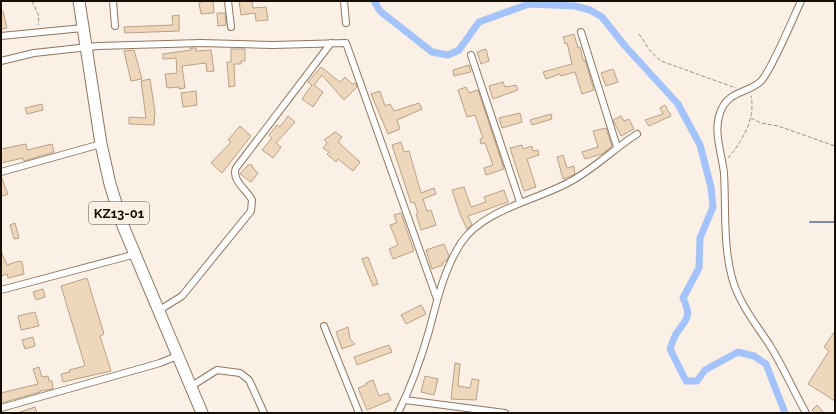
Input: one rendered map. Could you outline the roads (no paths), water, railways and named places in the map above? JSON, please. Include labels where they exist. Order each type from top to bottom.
[{"type":"highway","name":"KZ13-01","points":[[79,1],[101,144],[116,203],[158,311],[202,413]]},
{"type":"street","points":[[113,1],[115,26]]},
{"type":"street","points":[[228,1],[231,27]]},
{"type":"street","points":[[344,1],[346,23]]},
{"type":"street","points":[[801,1],[764,78],[749,90],[741,91],[725,103],[720,114],[718,136],[723,163],[728,262],[732,280],[749,314],[779,362],[806,413]]},
{"type":"street","points":[[1,36],[83,28]]},
{"type":"street","points":[[581,32],[617,147]]},
{"type":"street","points":[[1,61],[34,53],[86,46],[201,43],[273,45],[346,43],[437,299]]},
{"type":"street","points":[[158,311],[182,296],[251,211],[252,200],[236,178],[234,173],[236,168],[331,43]]},
{"type":"street","points":[[471,55],[520,202]]},
{"type":"street","points":[[398,413],[405,400],[422,352],[437,299],[450,263],[462,241],[476,228],[520,202],[558,188],[573,180],[637,134]]},
{"type":"street","points":[[1,172],[101,144]]},
{"type":"street","points":[[1,290],[136,254]]},
{"type":"street","points":[[324,326],[359,413]]},
{"type":"street","points":[[1,408],[160,363],[177,356]]},
{"type":"street","points":[[190,387],[217,370],[240,373],[249,380],[264,413]]},
{"type":"street","points":[[405,400],[472,411],[505,413]]},
{"type":"waterway","points":[[374,1],[380,11],[432,52],[448,55],[459,50],[479,22],[529,4],[575,6],[590,10],[602,17],[625,46],[678,104],[700,145],[711,187],[713,207],[700,238],[699,268],[683,298],[688,314],[675,336],[670,349],[686,381],[697,381],[705,370],[738,352],[754,356],[766,364],[785,413]]},
{"type":"waterway","points":[[810,222],[835,222]]}]
